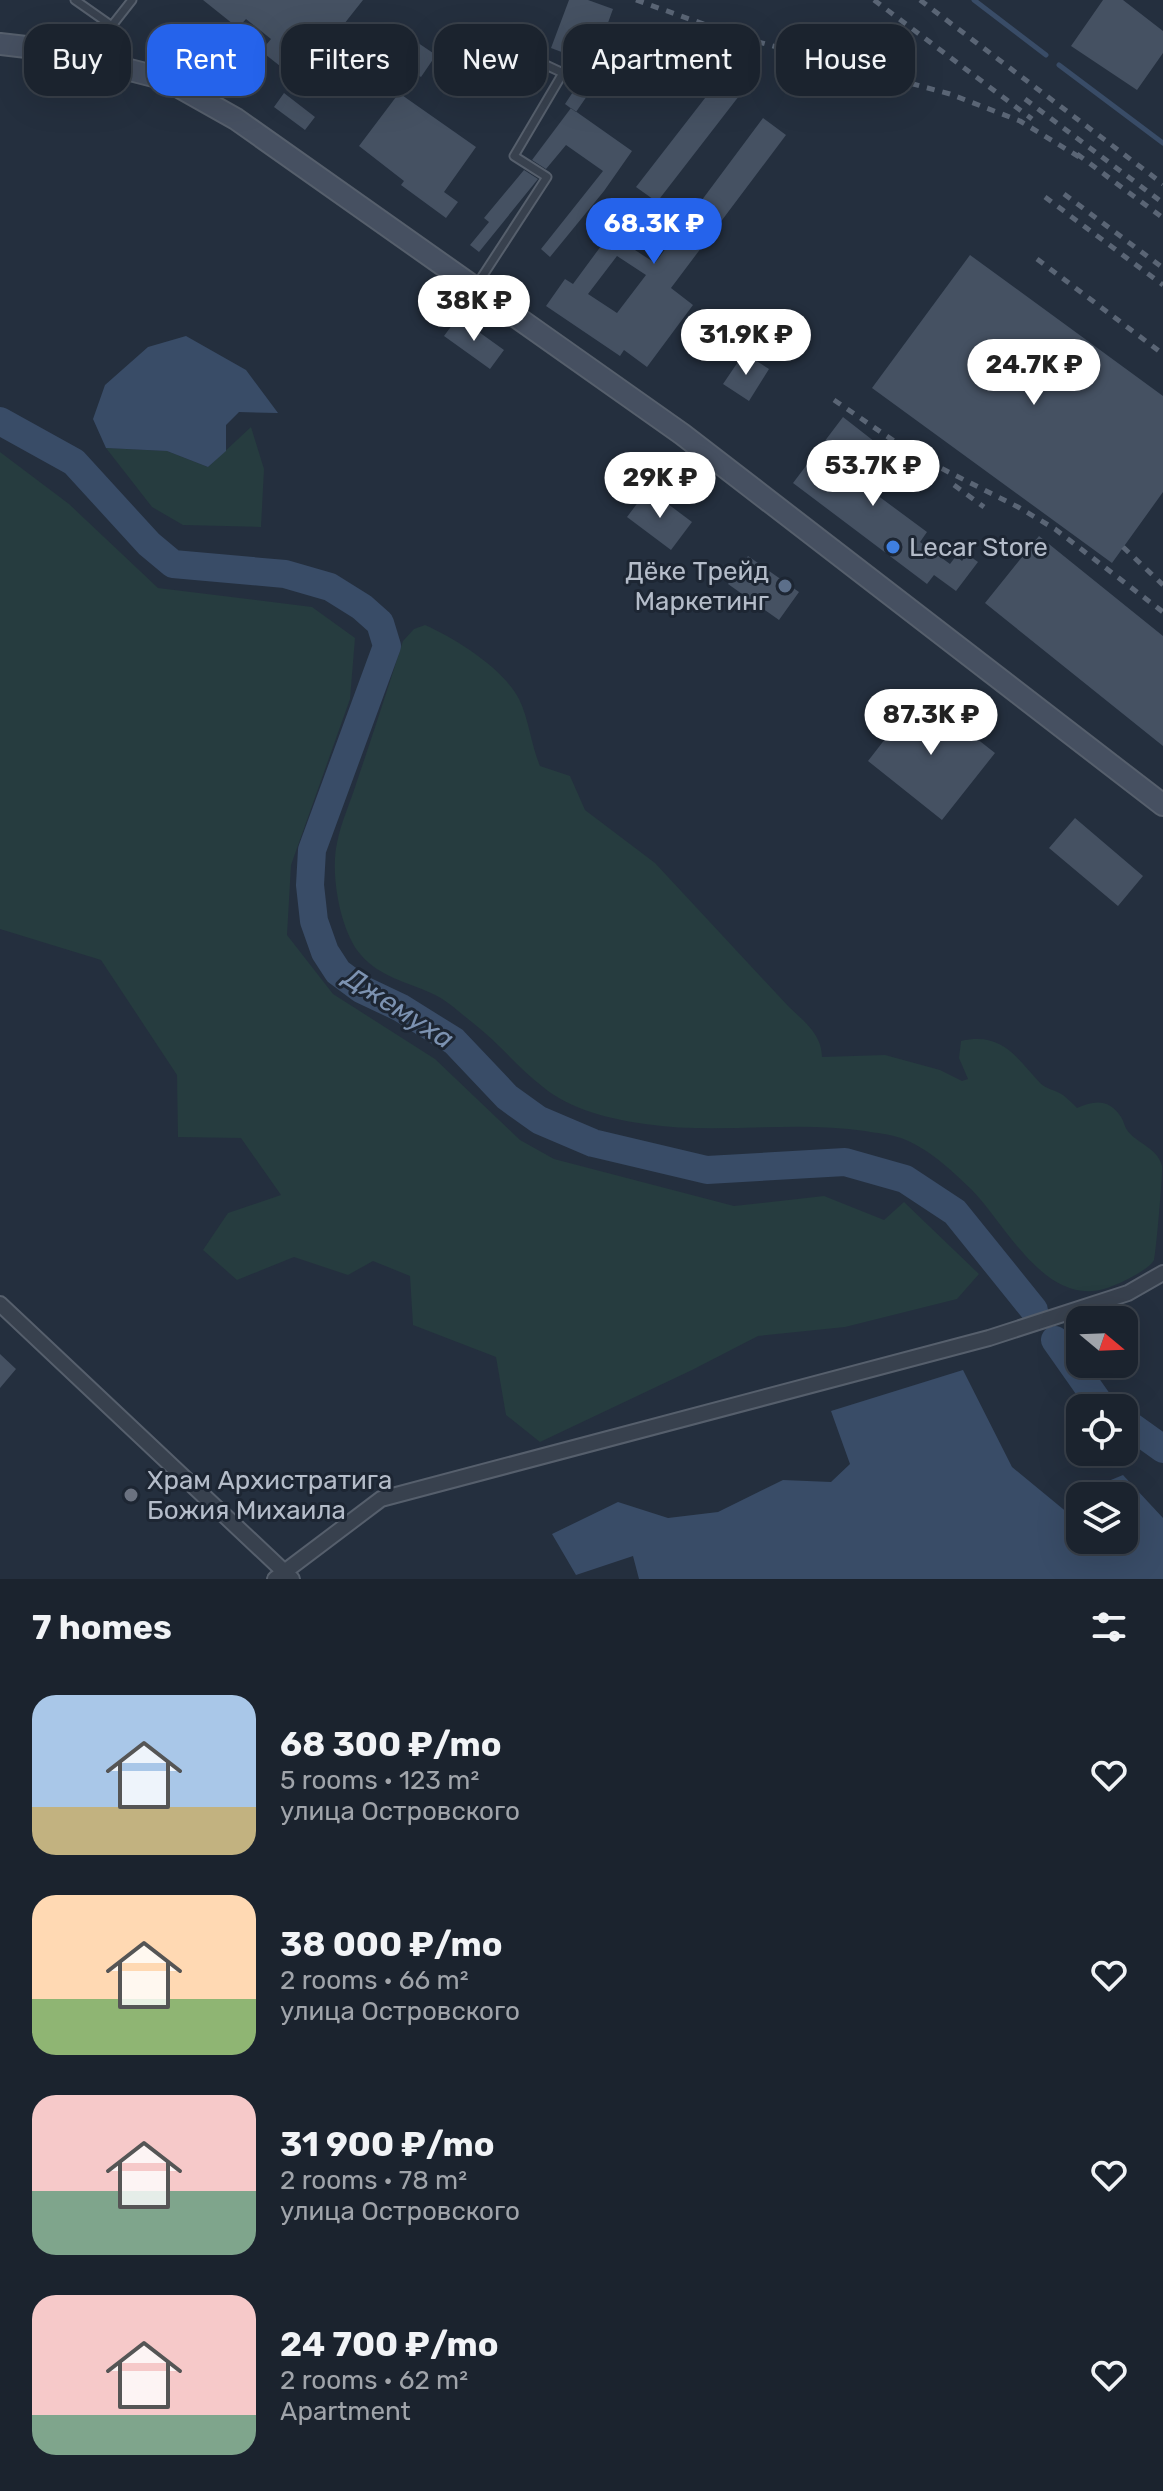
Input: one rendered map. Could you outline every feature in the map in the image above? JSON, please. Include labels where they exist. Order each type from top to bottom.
[{"type":"street","points":[[0,44],[24,47]]},
{"type":"street","points":[[131,69],[165,79],[236,119],[682,434],[1163,805]]},
{"type":"street","points":[[0,1304],[283,1577],[381,1499],[989,1338],[1128,1293],[1163,1273]]},
{"type":"lane","points":[[75,0],[109,24]]},
{"type":"lane","points":[[114,24],[132,0]]},
{"type":"lane","points":[[474,287],[547,177],[514,156],[563,73],[547,66]]},
{"type":"green space","points":[[251,427],[264,469],[261,527],[183,525],[152,507],[106,448],[167,451],[208,467]]},
{"type":"green space","points":[[0,452],[69,504],[158,588],[312,607],[355,638],[350,699],[291,865],[287,935],[333,994],[435,1059],[520,1140],[554,1159],[734,1206],[824,1196],[884,1220],[904,1202],[979,1274],[957,1299],[845,1327],[758,1336],[540,1442],[506,1415],[496,1357],[413,1325],[410,1276],[373,1261],[348,1275],[294,1257],[237,1280],[203,1250],[228,1213],[281,1195],[241,1138],[178,1137],[177,1075],[101,960],[0,929]]},
{"type":"green space","points":[[425,625],[464,646],[502,676],[519,699],[540,766],[570,776],[585,810],[655,863],[811,1029],[819,1042],[822,1057],[885,1055],[940,1070],[962,1081],[968,1079],[959,1058],[961,1041],[987,1040],[1006,1048],[1042,1085],[1063,1095],[1077,1108],[1096,1103],[1112,1107],[1127,1130],[1156,1154],[1162,1166],[1156,1244],[1151,1264],[1131,1278],[1104,1289],[1082,1291],[1063,1285],[1044,1274],[1027,1258],[984,1203],[955,1174],[920,1147],[896,1137],[838,1128],[672,1127],[618,1119],[578,1107],[543,1087],[447,1002],[385,974],[368,962],[347,932],[338,902],[335,870],[337,843],[403,641],[414,629]]},
{"type":"water","points":[[186,336],[246,370],[278,413],[239,412],[226,425],[226,451],[208,467],[167,451],[106,448],[93,419],[105,385],[148,347]]},
{"type":"water","points":[[963,1370],[1012,1467],[1066,1511],[1066,1554],[1138,1554],[1138,1491],[1163,1518],[1163,1579],[639,1579],[633,1556],[576,1575],[552,1534],[618,1502],[668,1518],[718,1512],[783,1480],[831,1482],[850,1464],[831,1411]]},
{"type":"water","points":[[1123,1475],[1130,1482],[1106,1482]]},
{"type":"building","points":[[203,0],[363,0],[344,24],[281,24],[281,67],[265,54],[265,46],[271,39],[265,34],[265,24],[252,24],[246,19],[242,24],[233,24]]},
{"type":"building","points":[[569,0],[588,0],[613,9],[608,24],[563,24],[563,53],[551,48]]},
{"type":"building","points":[[1103,0],[1123,0],[1163,31],[1163,53],[1137,90],[1071,46]]},
{"type":"building","points":[[418,43],[434,54],[421,77],[418,75]]},
{"type":"building","points":[[282,96],[288,96],[315,117],[305,130],[274,107]]},
{"type":"building","points":[[397,96],[403,96],[476,147],[444,192],[458,202],[446,218],[401,185],[404,181],[359,146]]},
{"type":"building","points":[[570,96],[587,96],[576,112],[565,104]]},
{"type":"building","points":[[707,96],[739,96],[657,202],[636,187]]},
{"type":"building","points":[[571,108],[632,151],[550,257],[541,249],[603,171],[566,145],[546,169],[532,160]]},
{"type":"building","points":[[763,118],[786,135],[671,288],[693,305],[647,367],[624,350],[620,356],[546,306],[565,279],[573,284],[601,246],[597,243],[621,207],[635,220],[618,239],[655,263]],"holes":[[[617,256],[646,275],[617,313],[588,294]]]},
{"type":"building","points":[[524,170],[538,179],[479,252],[470,245],[489,222],[484,218]]},
{"type":"building","points":[[970,255],[1163,396],[1163,492],[1112,563],[872,388]]},
{"type":"building","points":[[458,317],[504,350],[490,369],[444,336]]},
{"type":"building","points":[[744,353],[769,369],[749,401],[723,384]]},
{"type":"building","points":[[843,417],[875,442],[850,475],[927,532],[920,542],[950,564],[956,556],[962,561],[967,554],[978,562],[956,591],[934,575],[927,584],[793,483]]},
{"type":"building","points":[[648,489],[692,522],[671,550],[627,517]]},
{"type":"building","points":[[1039,536],[1163,636],[1163,746],[985,603]]},
{"type":"building","points":[[748,556],[799,592],[779,620],[728,584]]},
{"type":"building","points":[[920,694],[995,753],[942,820],[868,761]]},
{"type":"building","points":[[1075,818],[1143,876],[1118,906],[1049,848]]},
{"type":"building","points":[[0,1354],[16,1369],[0,1388]]},
{"type":"waterway","points":[[974,0],[1046,55]]},
{"type":"waterway","points":[[1059,65],[1163,143]]},
{"type":"waterway","name":"Джемуха","points":[[0,421],[74,462],[149,544],[173,564],[285,574],[330,587],[362,607],[380,623],[387,646],[312,850],[310,885],[314,921],[325,952],[338,972],[361,989],[401,1008],[454,1041],[507,1097],[539,1120],[593,1143],[707,1170],[845,1162],[905,1179],[955,1212],[1034,1310]]},
{"type":"waterway","name":"Джемуха","points":[[1055,1340],[1093,1394]]},
{"type":"waterway","name":"Джемуха","points":[[1138,1431],[1163,1449]]},
{"type":"railway","points":[[636,0],[740,37],[950,94],[1020,121],[1084,160]]},
{"type":"railway","points":[[874,0],[1032,119]]},
{"type":"railway","points":[[920,0],[1163,184]]},
{"type":"railway","points":[[1025,99],[1163,203]]},
{"type":"railway","points":[[1077,154],[1163,218]]},
{"type":"railway","points":[[1064,194],[1163,268]]},
{"type":"railway","points":[[1045,197],[1163,285]]},
{"type":"railway","points":[[1037,259],[1163,354]]},
{"type":"railway","points":[[834,400],[913,454],[1055,529],[1163,612]]},
{"type":"railway","points":[[954,485],[984,507]]},
{"type":"railway","points":[[1123,547],[1163,585]]},
{"type":"place","name":"Lecar Store","points":[[893,547]]},
{"type":"place","name":"Дёке Трейд Маркетинг","points":[[785,586]]},
{"type":"place","name":"Храм Архистратига Божия Михаила","points":[[131,1495]]}]
